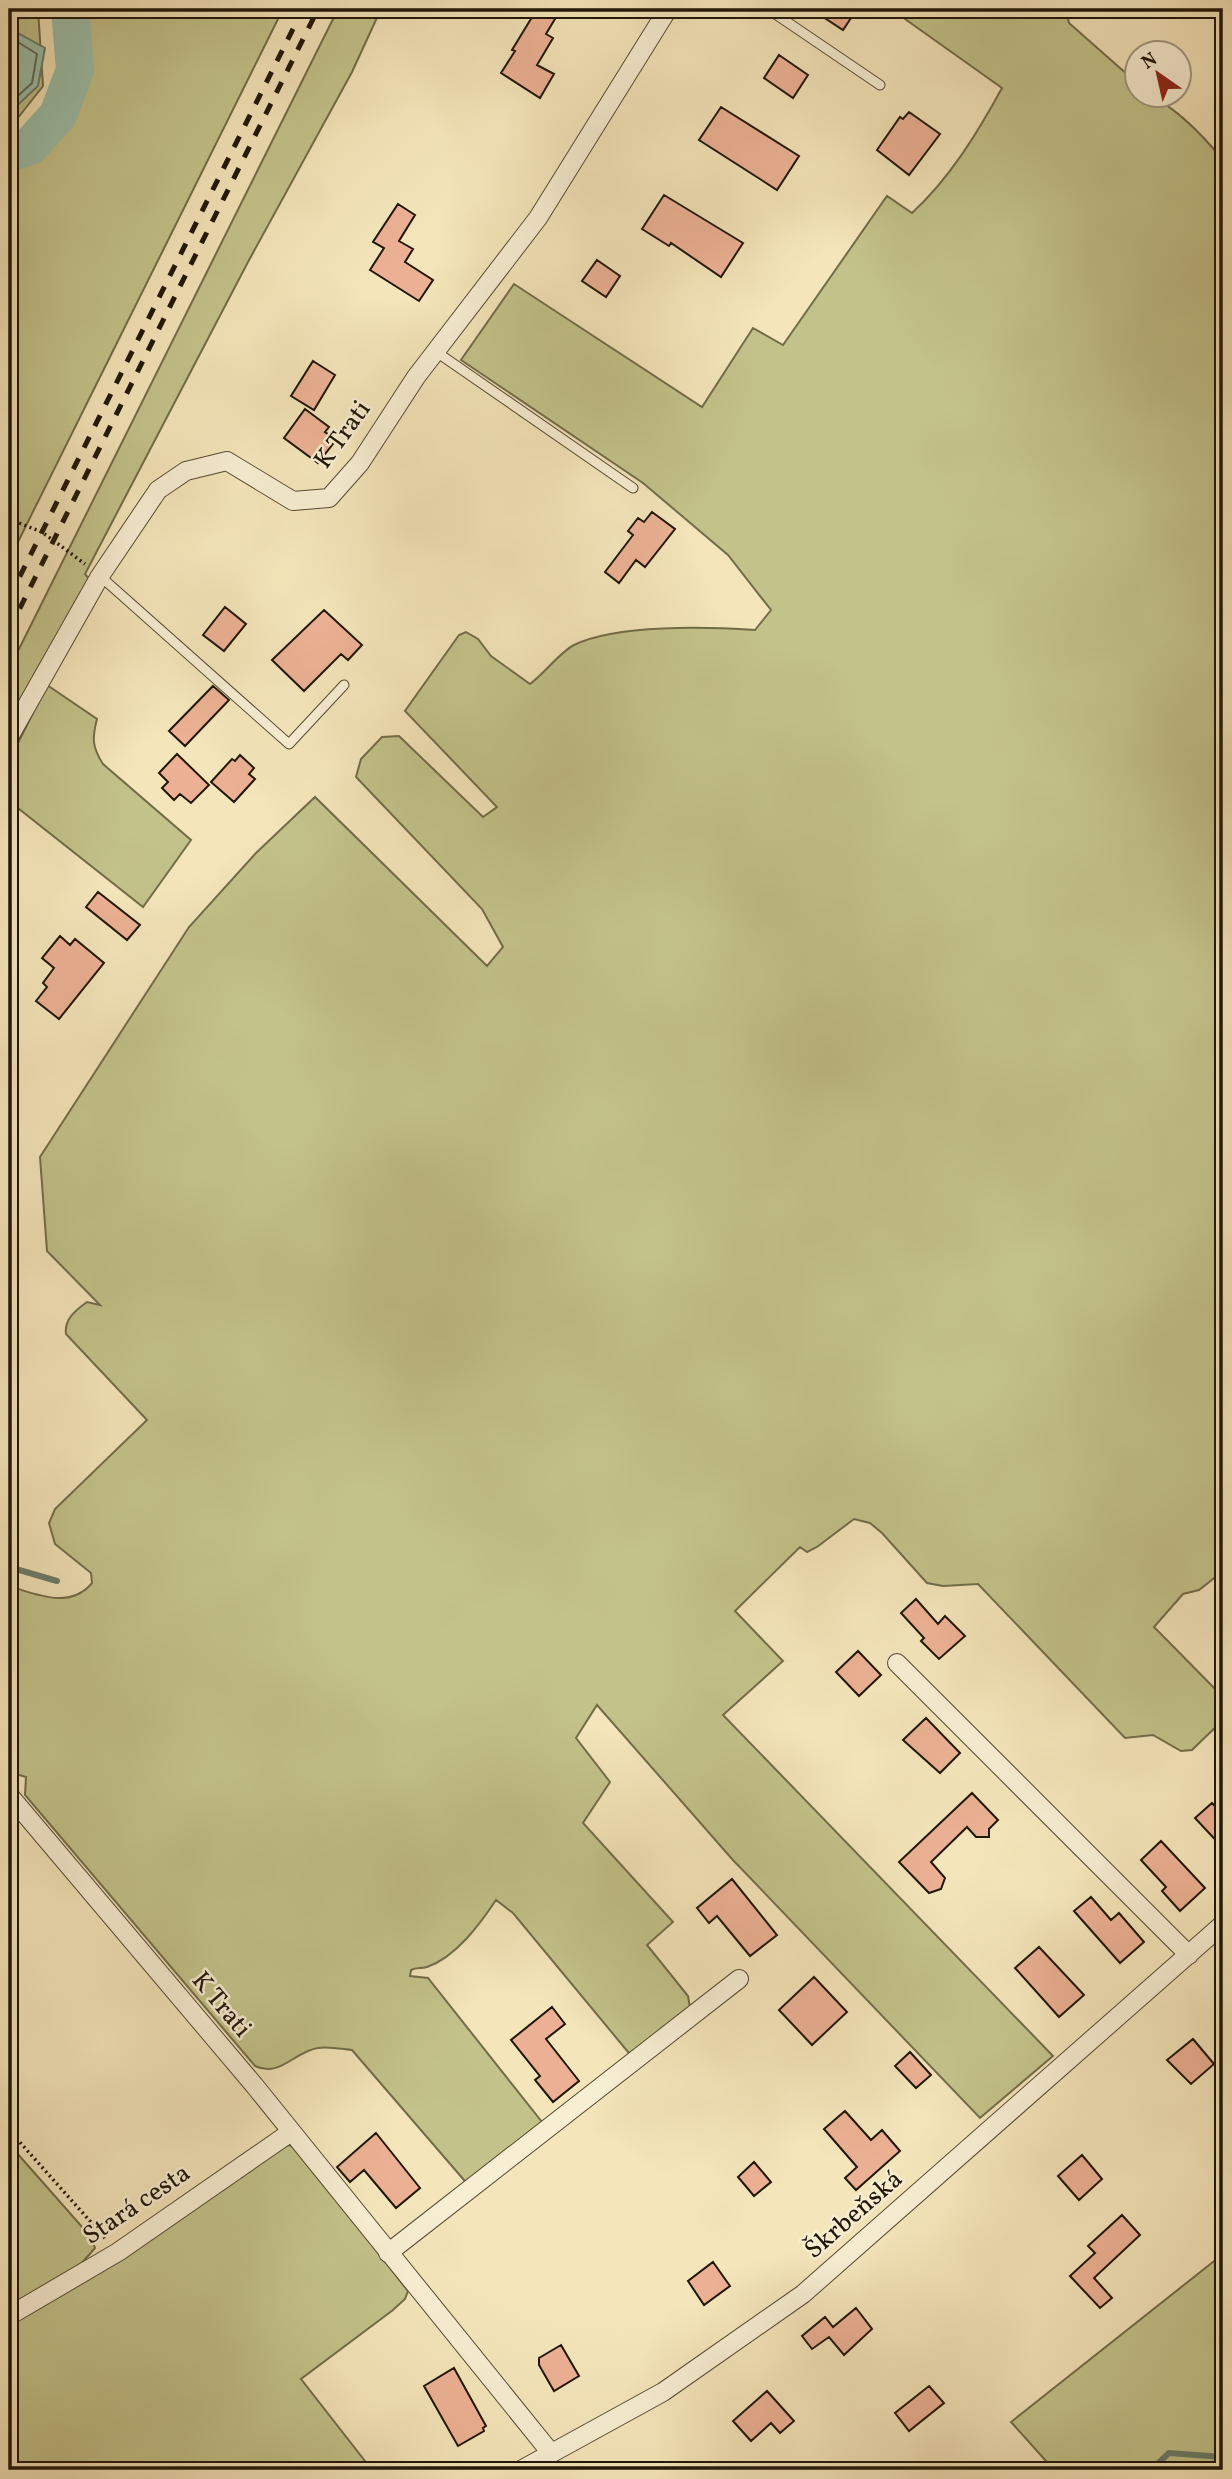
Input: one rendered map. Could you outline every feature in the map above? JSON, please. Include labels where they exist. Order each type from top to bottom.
[{"type":"street","name":"K Trati","points":[[9,737],[100,576],[158,490],[186,471],[227,461],[293,500],[330,498],[360,463],[435,351],[538,218],[668,9]]},
{"type":"street","points":[[897,1663],[1189,1955]]},
{"type":"street","name":"K Trati","points":[[9,1795],[291,2132],[551,2453]]},
{"type":"street","name":"Škrbeňská","points":[[521,2470],[663,2392],[803,2294],[1223,1924]]},
{"type":"street","points":[[388,2253],[739,1979]]},
{"type":"street","name":"Stará cesta","points":[[9,2316],[118,2252],[291,2132]]},
{"type":"lane","points":[[768,9],[880,85]]},
{"type":"lane","points":[[435,351],[633,488]]},
{"type":"lane","points":[[100,576],[289,744],[344,685]]},
{"type":"path","points":[[9,519],[54,539],[100,576]]},
{"type":"path","points":[[9,2130],[118,2252]]},
{"type":"shaded area","points":[[9,9],[38,9],[43,86],[17,119],[9,122]]},
{"type":"shaded area","points":[[81,9],[283,9],[9,560],[9,162],[41,143],[68,111],[80,80]]},
{"type":"shaded area","points":[[338,9],[381,9],[352,72],[248,262],[85,574],[91,581],[9,721],[9,669]]},
{"type":"shaded area","points":[[891,9],[1071,9],[1067,15],[1069,23],[1124,72],[1124,108],[1169,108],[1196,130],[1223,160],[1223,1571],[1199,1590],[1183,1594],[1154,1627],[1223,1697],[1223,1720],[1192,1750],[1181,1751],[1153,1735],[1125,1738],[978,1584],[943,1586],[927,1583],[882,1533],[870,1523],[854,1519],[817,1547],[807,1552],[800,1547],[735,1611],[783,1661],[723,1715],[1053,2056],[980,2118],[732,1859],[597,1705],[576,1738],[610,1782],[583,1823],[673,1922],[647,1945],[688,1996],[691,2013],[633,2058],[513,1913],[496,1900],[475,1929],[448,1956],[427,1967],[411,1970],[410,1976],[428,1978],[546,2127],[470,2187],[352,2050],[318,2048],[272,2069],[255,2066],[25,1795],[26,1777],[9,1772],[9,1586],[41,1596],[63,1598],[74,1596],[92,1583],[91,1573],[55,1544],[49,1523],[55,1509],[147,1420],[66,1334],[69,1319],[79,1308],[87,1302],[100,1305],[47,1251],[40,1157],[189,927],[256,853],[315,797],[487,966],[503,947],[482,909],[356,777],[361,759],[382,737],[399,736],[483,817],[497,807],[405,711],[459,635],[466,632],[478,639],[491,656],[530,684],[568,649],[592,638],[663,628],[755,630],[771,610],[728,555],[643,483],[461,360],[514,284],[702,407],[753,328],[783,345],[887,196],[912,213],[926,199],[962,154],[1002,88]]},
{"type":"shaded area","points":[[47,685],[97,719],[94,742],[103,764],[191,840],[143,907],[9,801],[9,761]]},
{"type":"shaded area","points":[[9,2144],[91,2237],[95,2248],[81,2264],[9,2307]]},
{"type":"shaded area","points":[[288,2145],[296,2147],[408,2291],[405,2299],[393,2310],[301,2379],[372,2470],[9,2470],[9,2325],[169,2227]]},
{"type":"shaded area","points":[[1223,2254],[1223,2470],[1054,2470],[1011,2422]]},
{"type":"water","points":[[9,9],[18,33],[45,48],[38,86],[9,113]]},
{"type":"building","points":[[537,9],[561,9],[546,34],[553,38],[537,65],[554,74],[540,98],[501,73]]},
{"type":"building","points":[[811,9],[857,9],[843,30]]},
{"type":"building","points":[[779,55],[808,75],[793,98],[764,78]]},
{"type":"building","points":[[721,107],[799,156],[777,190],[699,140]]},
{"type":"building","points":[[909,112],[940,134],[909,175],[877,150],[900,117],[903,119]]},
{"type":"building","points":[[664,195],[743,243],[721,277],[671,243],[669,246],[642,229]]},
{"type":"building","points":[[398,204],[415,215],[399,241],[413,249],[405,262],[433,280],[419,301],[370,270],[384,248],[373,242]]},
{"type":"building","points":[[597,260],[620,276],[606,297],[582,281]]},
{"type":"building","points":[[313,361],[335,375],[314,410],[291,396]]},
{"type":"building","points":[[305,409],[329,427],[325,432],[336,440],[318,463],[284,438]]},
{"type":"building","points":[[652,512],[675,529],[645,567],[636,560],[619,583],[605,572],[633,535],[628,531],[638,518],[644,522]]},
{"type":"building","points":[[225,607],[246,624],[224,651],[203,635]]},
{"type":"building","points":[[324,610],[362,645],[348,660],[341,654],[304,691],[272,660]]},
{"type":"building","points":[[213,686],[229,700],[185,746],[169,731]]},
{"type":"building","points":[[177,754],[209,785],[191,803],[180,794],[174,800],[162,788],[168,782],[159,773]]},
{"type":"building","points":[[240,755],[254,768],[249,774],[255,779],[234,802],[211,782],[232,759],[235,761]]},
{"type":"building","points":[[98,892],[140,925],[127,940],[86,907]]},
{"type":"building","points":[[60,936],[70,945],[75,939],[104,963],[59,1019],[36,1001],[47,987],[43,983],[54,968],[42,958]]},
{"type":"building","points":[[916,1599],[938,1624],[945,1616],[965,1636],[939,1659],[921,1641],[924,1638],[901,1613]]},
{"type":"building","points":[[858,1651],[881,1675],[859,1696],[836,1672]]},
{"type":"building","points":[[926,1718],[960,1753],[940,1773],[903,1740]]},
{"type":"building","points":[[972,1793],[998,1820],[989,1829],[989,1837],[976,1837],[967,1827],[931,1862],[945,1878],[941,1889],[929,1893],[899,1862]]},
{"type":"building","points":[[1212,1803],[1223,1815],[1223,1848],[1195,1818]]},
{"type":"building","points":[[1161,1841],[1205,1888],[1180,1911],[1162,1891],[1166,1887],[1141,1860]]},
{"type":"building","points":[[732,1879],[777,1935],[750,1956],[717,1916],[709,1923],[697,1908]]},
{"type":"building","points":[[1091,1897],[1111,1920],[1119,1913],[1144,1942],[1120,1963],[1074,1911]]},
{"type":"building","points":[[1039,1947],[1084,1995],[1059,2017],[1015,1968]]},
{"type":"building","points":[[814,1977],[847,2012],[812,2045],[779,2010]]},
{"type":"building","points":[[552,2007],[565,2024],[546,2039],[579,2081],[553,2102],[535,2080],[540,2076],[511,2040]]},
{"type":"building","points":[[1193,2039],[1214,2064],[1191,2084],[1167,2060]]},
{"type":"building","points":[[910,2052],[931,2075],[916,2088],[895,2066]]},
{"type":"building","points":[[845,2111],[871,2140],[882,2130],[900,2151],[856,2190],[845,2178],[857,2167],[824,2129]]},
{"type":"building","points":[[376,2133],[420,2188],[396,2208],[364,2170],[350,2182],[337,2167]]},
{"type":"building","points":[[1082,2155],[1102,2179],[1079,2200],[1058,2176]]},
{"type":"building","points":[[754,2162],[771,2182],[754,2196],[738,2177]]},
{"type":"building","points":[[1122,2215],[1140,2235],[1094,2278],[1112,2298],[1100,2308],[1070,2276],[1095,2253],[1088,2246]]},
{"type":"building","points":[[713,2262],[730,2286],[704,2305],[688,2281]]},
{"type":"building","points":[[856,2308],[872,2329],[844,2355],[829,2337],[812,2349],[802,2336],[825,2317],[833,2327]]},
{"type":"building","points":[[561,2345],[579,2376],[554,2391],[539,2365],[539,2358]]},
{"type":"building","points":[[454,2368],[486,2426],[484,2431],[458,2446],[424,2386]]},
{"type":"building","points":[[929,2386],[944,2403],[909,2431],[895,2413]]},
{"type":"building","points":[[767,2391],[794,2421],[780,2433],[771,2423],[751,2441],[733,2421]]},
{"type":"waterway","points":[[9,153],[30,146],[58,115],[75,70],[70,9]]},
{"type":"waterway","points":[[9,1567],[57,1581]]},
{"type":"waterway","points":[[1151,2470],[1169,2453],[1223,2457]]},
{"type":"railway","points":[[9,598],[303,9]]},
{"type":"railway","points":[[9,630],[318,9]]}]
